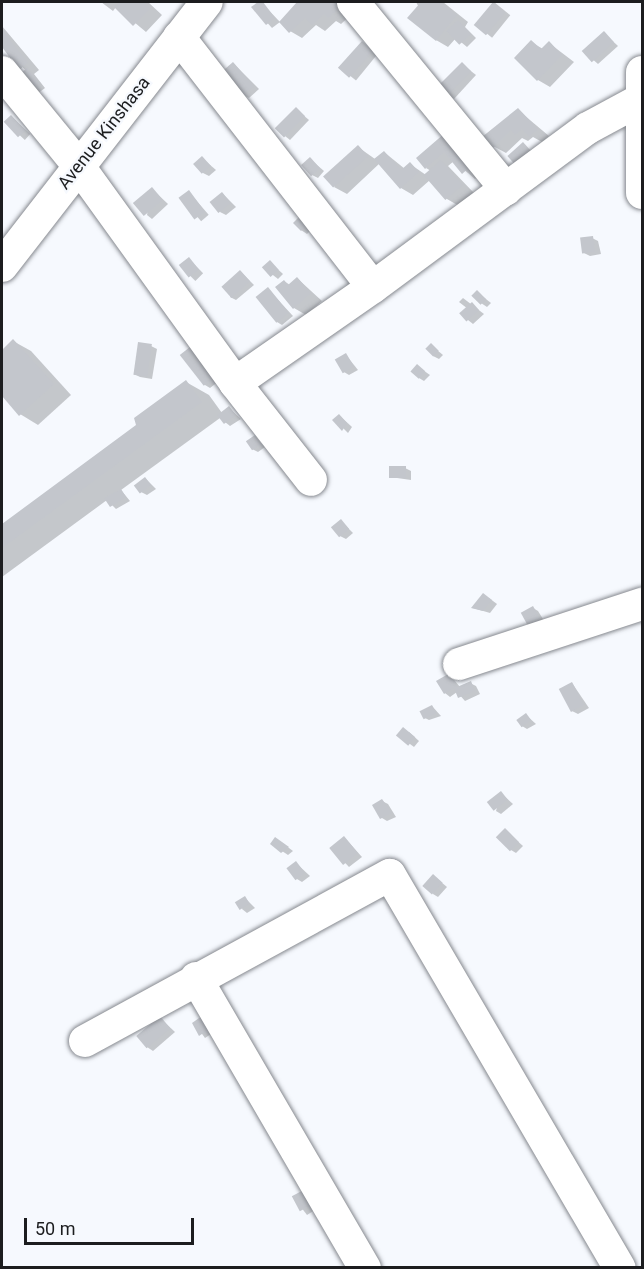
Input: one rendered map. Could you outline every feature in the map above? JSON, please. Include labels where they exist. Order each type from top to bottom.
[{"type":"street","name":"Avenue Kinshasa","points":[[2,266],[78,165],[207,2]]},
{"type":"street","points":[[353,2],[506,189]]},
{"type":"street","points":[[179,37],[373,287]]},
{"type":"street","points":[[2,72],[78,165],[235,383],[311,480]]},
{"type":"street","points":[[235,383],[373,287],[641,86]]},
{"type":"street","points":[[641,86],[642,193]]},
{"type":"street","points":[[459,664],[642,604]]},
{"type":"street","points":[[85,1041],[196,978],[390,875],[620,1268]]},
{"type":"street","points":[[196,978],[364,1268]]},
{"type":"building","points":[[120,2],[145,2],[151,8],[133,26],[114,7]]},
{"type":"building","points":[[258,2],[263,2],[275,18],[266,25],[251,7]]},
{"type":"building","points":[[297,2],[341,2],[343,5],[328,18],[324,14],[312,25],[305,18],[289,33],[279,22]]},
{"type":"building","points":[[421,2],[441,2],[457,15],[436,41],[407,18]]},
{"type":"building","points":[[493,2],[505,12],[486,35],[474,25]]},
{"type":"building","points":[[458,20],[471,34],[459,45],[446,31]]},
{"type":"building","points":[[2,30],[28,63],[19,70],[2,47]]},
{"type":"building","points":[[604,31],[614,42],[592,62],[582,51]]},
{"type":"building","points":[[531,40],[541,49],[549,41],[562,55],[537,81],[514,58]]},
{"type":"building","points":[[362,41],[373,51],[349,78],[338,68]]},
{"type":"building","points":[[233,62],[254,86],[242,97],[221,72]]},
{"type":"building","points":[[462,62],[471,71],[446,96],[437,87]]},
{"type":"building","points":[[27,68],[40,84],[30,93],[17,76]]},
{"type":"building","points":[[296,107],[305,116],[284,137],[275,128]]},
{"type":"building","points":[[518,108],[538,129],[529,137],[522,129],[515,135],[511,130],[493,148],[482,137]]},
{"type":"building","points":[[11,115],[25,130],[18,137],[4,122]]},
{"type":"building","points":[[445,133],[472,165],[462,174],[444,152],[425,169],[416,158]]},
{"type":"building","points":[[523,142],[531,151],[515,165],[507,156]]},
{"type":"building","points":[[358,145],[368,156],[333,188],[323,176]]},
{"type":"building","points":[[384,151],[401,170],[410,162],[419,172],[400,189],[374,159]]},
{"type":"building","points":[[202,156],[211,166],[202,174],[193,164]]},
{"type":"building","points":[[310,157],[320,168],[311,176],[301,165]]},
{"type":"building","points":[[441,160],[463,185],[445,200],[424,175]]},
{"type":"building","points":[[152,187],[163,200],[144,216],[133,203]]},
{"type":"building","points":[[189,190],[205,212],[194,219],[178,198]]},
{"type":"building","points":[[222,192],[231,203],[218,213],[210,202]]},
{"type":"building","points":[[300,216],[307,225],[301,231],[293,223]]},
{"type":"building","points":[[593,236],[595,252],[582,253],[580,238]]},
{"type":"building","points":[[189,257],[199,270],[189,278],[179,265]]},
{"type":"building","points":[[270,260],[279,270],[271,277],[262,267]]},
{"type":"building","points":[[240,270],[250,281],[231,298],[221,287]]},
{"type":"building","points":[[297,277],[311,293],[293,309],[275,287],[284,280],[288,285]]},
{"type":"building","points":[[268,287],[289,313],[276,323],[256,297]]},
{"type":"building","points":[[477,290],[486,299],[481,305],[471,296]]},
{"type":"building","points":[[472,302],[479,310],[466,321],[459,313]]},
{"type":"building","points":[[13,339],[54,384],[19,416],[2,396],[2,350]]},
{"type":"building","points":[[138,342],[152,344],[147,377],[133,375]]},
{"type":"building","points":[[431,343],[439,351],[433,356],[425,349]]},
{"type":"building","points":[[190,347],[214,378],[204,386],[180,355]]},
{"type":"building","points":[[346,353],[354,367],[343,373],[335,360]]},
{"type":"building","points":[[417,364],[425,371],[419,379],[410,372]]},
{"type":"building","points":[[186,380],[202,402],[2,548],[2,524],[136,425],[134,418]]},
{"type":"building","points":[[229,406],[236,415],[224,424],[217,415]]},
{"type":"building","points":[[339,414],[347,423],[342,431],[332,420]]},
{"type":"building","points":[[255,435],[261,444],[252,450],[246,441]]},
{"type":"building","points":[[389,466],[406,466],[406,478],[389,478]]},
{"type":"building","points":[[145,477],[151,485],[140,493],[134,485]]},
{"type":"building","points":[[121,489],[126,497],[110,507],[104,498]]},
{"type":"building","points":[[341,519],[349,529],[339,537],[331,527]]},
{"type":"building","points":[[483,593],[492,600],[483,611],[471,608]]},
{"type":"building","points":[[533,606],[543,624],[531,631],[521,613]]},
{"type":"building","points":[[450,673],[457,687],[471,681],[475,691],[458,698],[454,688],[444,694],[436,681]]},
{"type":"building","points":[[572,682],[584,705],[571,712],[559,689]]},
{"type":"building","points":[[432,705],[436,713],[424,719],[420,711]]},
{"type":"building","points":[[526,713],[531,720],[522,727],[516,720]]},
{"type":"building","points":[[403,727],[415,737],[408,746],[396,735]]},
{"type":"building","points":[[501,791],[508,800],[494,811],[487,802]]},
{"type":"building","points":[[382,799],[392,813],[380,819],[372,805]]},
{"type":"building","points":[[505,828],[519,842],[510,851],[496,837]]},
{"type":"building","points":[[344,836],[358,853],[343,865],[329,848]]},
{"type":"building","points":[[275,837],[289,847],[281,853],[270,844]]},
{"type":"building","points":[[296,861],[305,873],[295,880],[286,868]]},
{"type":"building","points":[[433,874],[443,883],[432,895],[422,886]]},
{"type":"building","points":[[245,896],[250,904],[240,910],[235,902]]},
{"type":"building","points":[[160,1016],[170,1028],[147,1048],[136,1036]]},
{"type":"building","points":[[202,1016],[209,1029],[199,1036],[192,1023]]},
{"type":"building","points":[[313,1185],[321,1200],[300,1211],[292,1196]]}]
